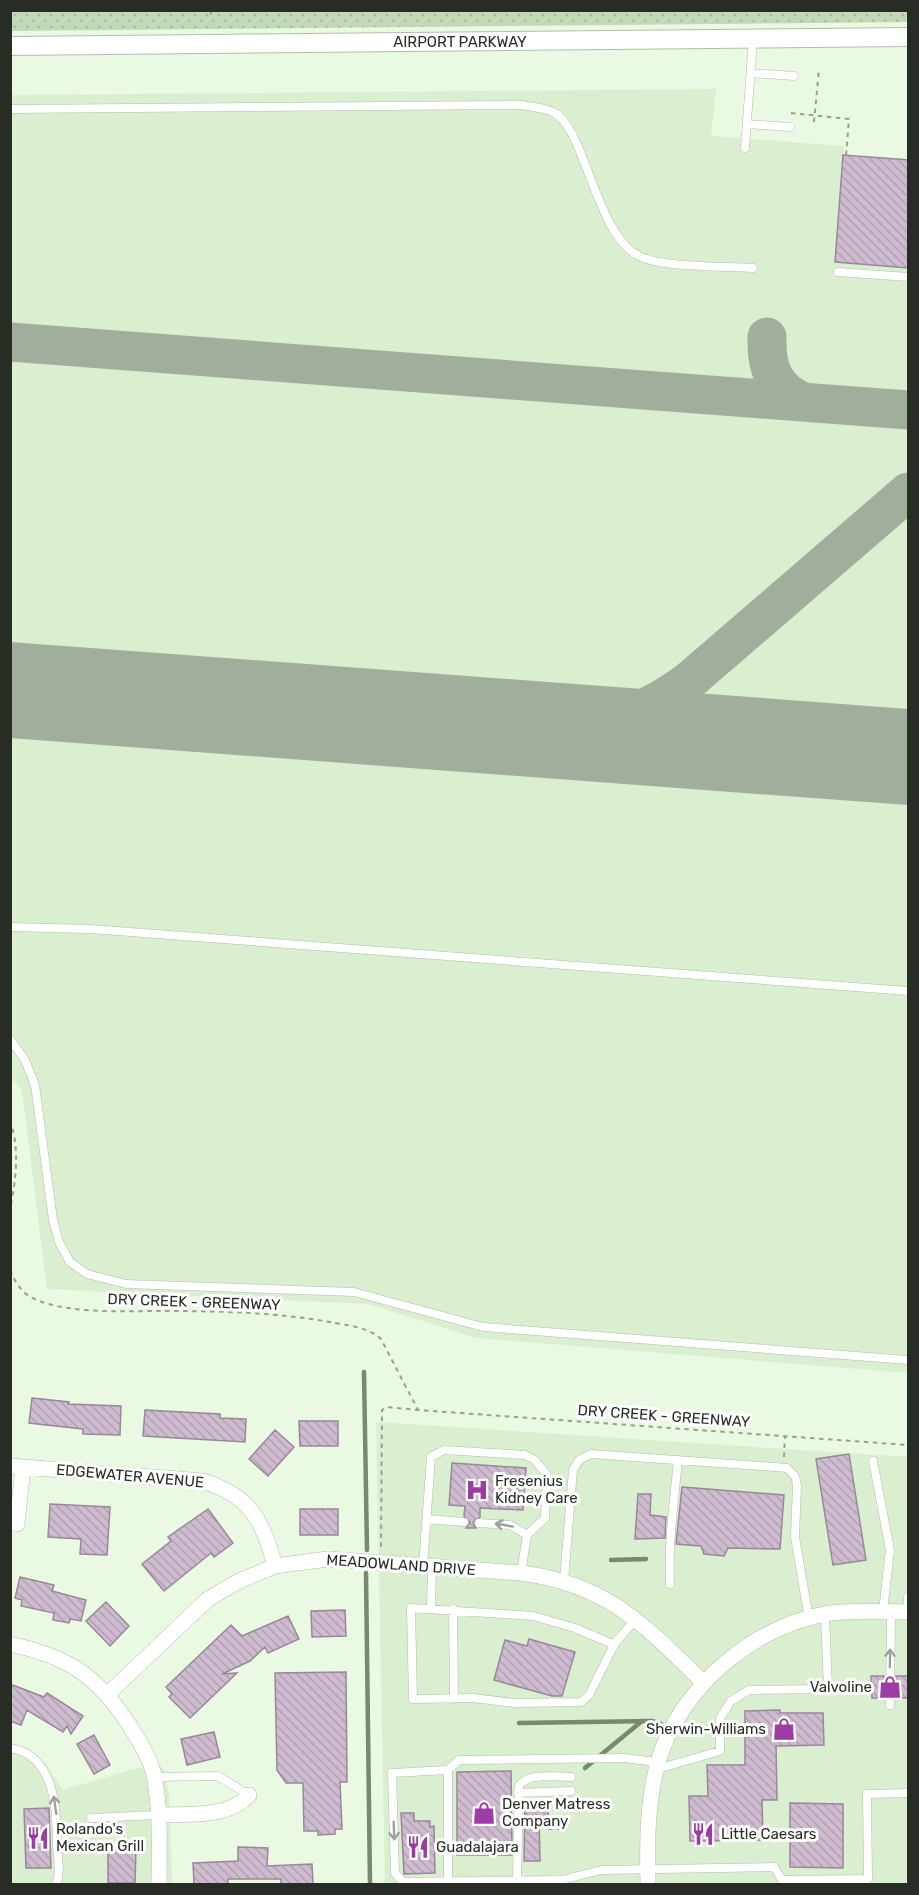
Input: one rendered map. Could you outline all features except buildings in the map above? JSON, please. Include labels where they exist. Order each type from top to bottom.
[{"type":"street","name":"AIRPORT PARKWAY","points":[[10,46],[909,37]]},
{"type":"street","points":[[17,1466],[17,1524]]},
{"type":"street","name":"EDGEWATER AVENUE","points":[[17,1466],[192,1479],[225,1487],[242,1499],[256,1516],[266,1536],[275,1566]]},
{"type":"street","name":"MEADOWLAND DRIVE","points":[[109,1694],[208,1599],[239,1581],[275,1566],[328,1559],[521,1573],[581,1586],[613,1602],[636,1619],[704,1683]]},
{"type":"street","points":[[648,1884],[646,1831],[658,1766],[673,1728],[704,1683],[734,1657],[763,1637],[809,1619],[825,1615],[887,1611],[908,1607]]},
{"type":"street","points":[[10,1644],[42,1651],[80,1670],[109,1694],[141,1744],[154,1778],[159,1884]]},
{"type":"street","points":[[157,1815],[225,1809],[243,1802],[249,1795]]},
{"type":"lane","points":[[745,148],[753,39]]},
{"type":"lane","points":[[751,73],[794,76]]},
{"type":"lane","points":[[10,109],[522,105],[555,112],[573,136],[593,189],[621,241],[628,249],[650,260],[753,268]]},
{"type":"lane","points":[[747,124],[790,127]]},
{"type":"lane","points":[[838,272],[909,277]]},
{"type":"lane","points":[[10,927],[102,930],[909,991]]},
{"type":"lane","points":[[10,1039],[26,1060],[34,1085],[53,1220],[59,1242],[70,1262],[87,1274],[126,1284],[354,1293],[483,1327],[909,1360]]},
{"type":"lane","points":[[431,1609],[427,1519],[428,1463],[436,1452],[444,1450],[525,1455],[542,1466],[547,1475],[545,1518],[527,1535],[521,1573]]},
{"type":"lane","points":[[564,1581],[573,1470],[579,1460],[591,1455],[783,1468],[795,1476],[797,1485],[795,1537],[809,1619]]},
{"type":"lane","points":[[670,1584],[668,1542],[672,1525],[678,1460]]},
{"type":"lane","points":[[873,1461],[890,1551],[887,1611],[890,1705]]},
{"type":"lane","points":[[427,1519],[464,1522]]},
{"type":"lane","points":[[480,1522],[510,1525],[527,1535]]},
{"type":"lane","points":[[615,1645],[553,1620],[453,1609],[411,1608],[412,1699],[515,1703],[582,1702],[590,1695],[615,1645],[636,1619]]},
{"type":"lane","points":[[453,1609],[454,1699]]},
{"type":"lane","points":[[825,1615],[828,1689],[749,1690],[740,1694],[720,1718],[720,1751],[658,1766],[622,1758],[459,1760],[448,1770],[392,1773],[395,1873],[403,1882],[572,1879],[594,1871],[647,1868],[774,1867],[782,1880],[868,1879],[867,1794],[909,1793]]},
{"type":"lane","points":[[10,1749],[19,1750],[36,1762],[52,1787],[57,1809],[56,1884]]},
{"type":"lane","points":[[448,1770],[448,1881]]},
{"type":"lane","points":[[154,1778],[218,1776],[249,1795]]},
{"type":"lane","points":[[517,1880],[519,1786],[526,1779],[570,1777]]},
{"type":"lane","points":[[518,1793],[571,1791]]},
{"type":"lane","points":[[91,1818],[157,1815]]},
{"type":"path","points":[[211,10],[212,18]]},
{"type":"path","points":[[814,122],[819,69]]},
{"type":"path","points":[[791,113],[849,119],[846,156]]},
{"type":"path","points":[[10,1120],[16,1149],[15,1179],[10,1209]]},
{"type":"path","name":"DRY CREEK - GREENWAY","points":[[10,1270],[15,1281],[27,1295],[51,1304],[96,1309],[219,1312],[310,1319],[358,1328],[381,1339],[418,1410]]},
{"type":"path","name":"DRY CREEK - GREENWAY","points":[[381,1549],[382,1410],[386,1407],[909,1445]]},
{"type":"path","points":[[783,1468],[785,1436]]},
{"type":"path","points":[[548,1829],[562,1829]]},
{"type":"shaded area","points":[[11,10],[908,10],[908,22],[10,31]]},
{"type":"shaded area","points":[[716,89],[711,136],[844,146],[844,155],[908,160],[908,1373],[477,1338],[368,1304],[47,1289],[22,1090],[11,1078],[11,95]]},
{"type":"shaded area","points":[[376,1422],[908,1457],[908,1884],[385,1884]]},
{"type":"shaded area","points":[[11,1743],[28,1749],[46,1764],[63,1790],[133,1769],[163,1767],[169,1794],[172,1884],[11,1884]]},
{"type":"waterway","points":[[364,1372],[367,1550]]},
{"type":"waterway","points":[[611,1560],[646,1559]]},
{"type":"waterway","points":[[366,1573],[370,1884]]},
{"type":"waterway","points":[[585,1768],[642,1721]]},
{"type":"waterway","points":[[519,1723],[652,1721],[661,1724]]},
{"type":"taxiway","points":[[767,337],[768,359],[774,377],[785,391],[804,402]]},
{"type":"taxiway","points":[[10,342],[908,410]]},
{"type":"taxiway","points":[[540,729],[583,725],[619,718],[653,704],[671,693],[690,680],[908,492]]},
{"type":"taxiway","points":[[690,680],[684,689],[684,699],[690,716],[696,724],[719,739],[749,745]]},
{"type":"runway","points":[[10,690],[908,757]]},
{"type":"place","name":"Fresenius Kidney Care","points":[[477,1490]]},
{"type":"place","name":"Valvoline","points":[[890,1687]]},
{"type":"place","name":"Sherwin-Williams","points":[[784,1729]]},
{"type":"place","name":"Denver Matress Company","points":[[484,1813]]},
{"type":"place","name":"Little Caesars","points":[[703,1834]]},
{"type":"place","name":"Rolando's Mexican Grill","points":[[38,1838]]},
{"type":"place","name":"Guadalajara","points":[[418,1847]]}]
